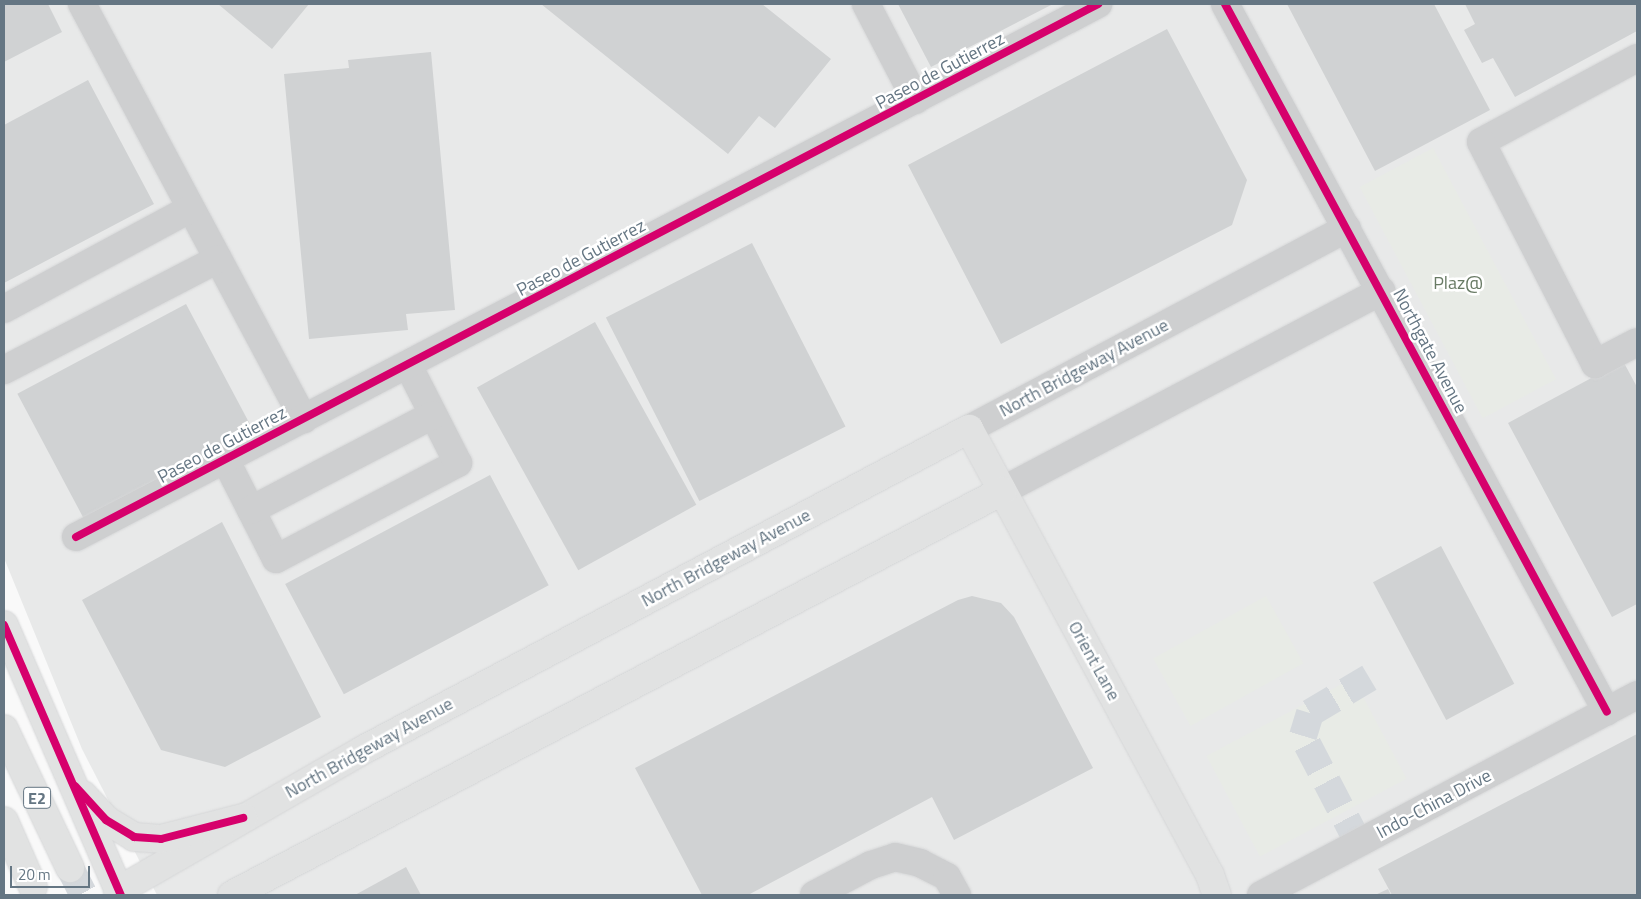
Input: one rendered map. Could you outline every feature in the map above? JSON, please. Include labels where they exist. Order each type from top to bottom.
[{"type":"main road","name":"Orient Lane","points":[[968,429],[1210,875],[1217,895]]},
{"type":"main road","name":"North Bridgeway Avenue","points":[[116,894],[243,818],[363,750],[968,429]]},
{"type":"main road","points":[[232,895],[256,888],[1002,491]]},
{"type":"main road","points":[[4,626],[116,894]]},
{"type":"main road","name":"E2","points":[[4,729],[70,868]]},
{"type":"main road","points":[[67,778],[106,820],[134,837],[161,839],[243,818]]},
{"type":"main road","name":"E2","points":[[4,821],[33,887]]},
{"type":"street","name":"Paseo de Gutierrez","points":[[82,4],[132,93],[190,209],[304,419]]},
{"type":"street","name":"Paseo de Gutierrez","points":[[866,4],[916,100]]},
{"type":"street","name":"Paseo de Gutierrez","points":[[76,537],[226,461],[1098,4]]},
{"type":"street","name":"Northgate Avenue","points":[[1226,4],[1607,712]]},
{"type":"street","points":[[1637,58],[1481,142],[1595,364],[1637,342]]},
{"type":"street","points":[[4,309],[190,209]]},
{"type":"street","name":"North Bridgeway Avenue","points":[[968,429],[1347,228]]},
{"type":"street","points":[[4,370],[218,259]]},
{"type":"street","points":[[1002,491],[1381,291]]},
{"type":"street","points":[[226,461],[276,559],[458,463],[408,365]]},
{"type":"street","points":[[251,510],[433,415]]},
{"type":"street","name":"Indo-China Drive","points":[[1261,895],[1637,695]]},
{"type":"street","points":[[814,895],[871,865],[895,857],[920,863],[947,877],[957,895]]},
{"type":"shaded area","points":[[4,4],[1637,4],[1637,895],[157,895],[82,749],[4,558]]},
{"type":"green space","name":"Plaz@","points":[[1433,148],[1556,379],[1483,418],[1360,187]]},
{"type":"green space","points":[[1266,596],[1303,663],[1191,726],[1153,659]]},
{"type":"green space","points":[[1353,678],[1407,779],[1260,857],[1206,756]]},
{"type":"building","points":[[4,4],[48,4],[62,32],[4,62]]},
{"type":"building","points":[[218,4],[309,4],[272,49]]},
{"type":"building","points":[[541,4],[762,4],[831,59],[775,128],[759,116],[728,154]]},
{"type":"building","points":[[898,4],[1053,4],[931,67]]},
{"type":"building","points":[[1287,4],[1434,4],[1490,110],[1375,171]]},
{"type":"building","points":[[1465,4],[1637,4],[1637,31],[1515,97],[1493,58],[1482,63],[1464,30],[1475,24]]},
{"type":"building","points":[[1167,29],[1247,180],[1232,225],[1001,344],[908,165]]},
{"type":"building","points":[[431,52],[455,310],[406,314],[408,330],[309,339],[284,74],[349,68],[348,60]]},
{"type":"building","points":[[88,80],[154,204],[4,283],[4,125]]},
{"type":"building","points":[[752,243],[846,427],[699,501],[606,317]]},
{"type":"building","points":[[186,304],[252,428],[84,518],[17,394]]},
{"type":"building","points":[[595,322],[696,505],[578,570],[477,387]]},
{"type":"building","points":[[1623,361],[1637,387],[1637,604],[1612,617],[1508,423]]},
{"type":"building","points":[[490,475],[549,585],[344,694],[285,584]]},
{"type":"building","points":[[222,522],[321,717],[225,767],[161,750],[82,600]]},
{"type":"building","points":[[1441,546],[1514,684],[1446,720],[1373,582]]},
{"type":"building","points":[[972,596],[1001,603],[1014,617],[1093,768],[954,840],[932,797],[748,895],[702,895],[635,768],[958,600]]},
{"type":"building","points":[[1637,734],[1637,895],[1392,895],[1378,869]]},
{"type":"building","points":[[406,867],[421,895],[355,895]]},
{"type":"building","points":[[1388,889],[1391,895],[1375,895]]},
{"type":"tunnel","points":[[1359,844],[1303,736],[1310,713],[1369,678]]},
{"type":"tunnel","points":[[70,868],[84,895]]},
{"type":"cycle path","points":[[76,537],[1098,4]]},
{"type":"cycle path","points":[[1225,4],[1607,712]]},
{"type":"cycle path","points":[[4,625],[121,895]]},
{"type":"cycle path","points":[[75,786],[106,820],[134,837],[161,839],[243,818]]}]
